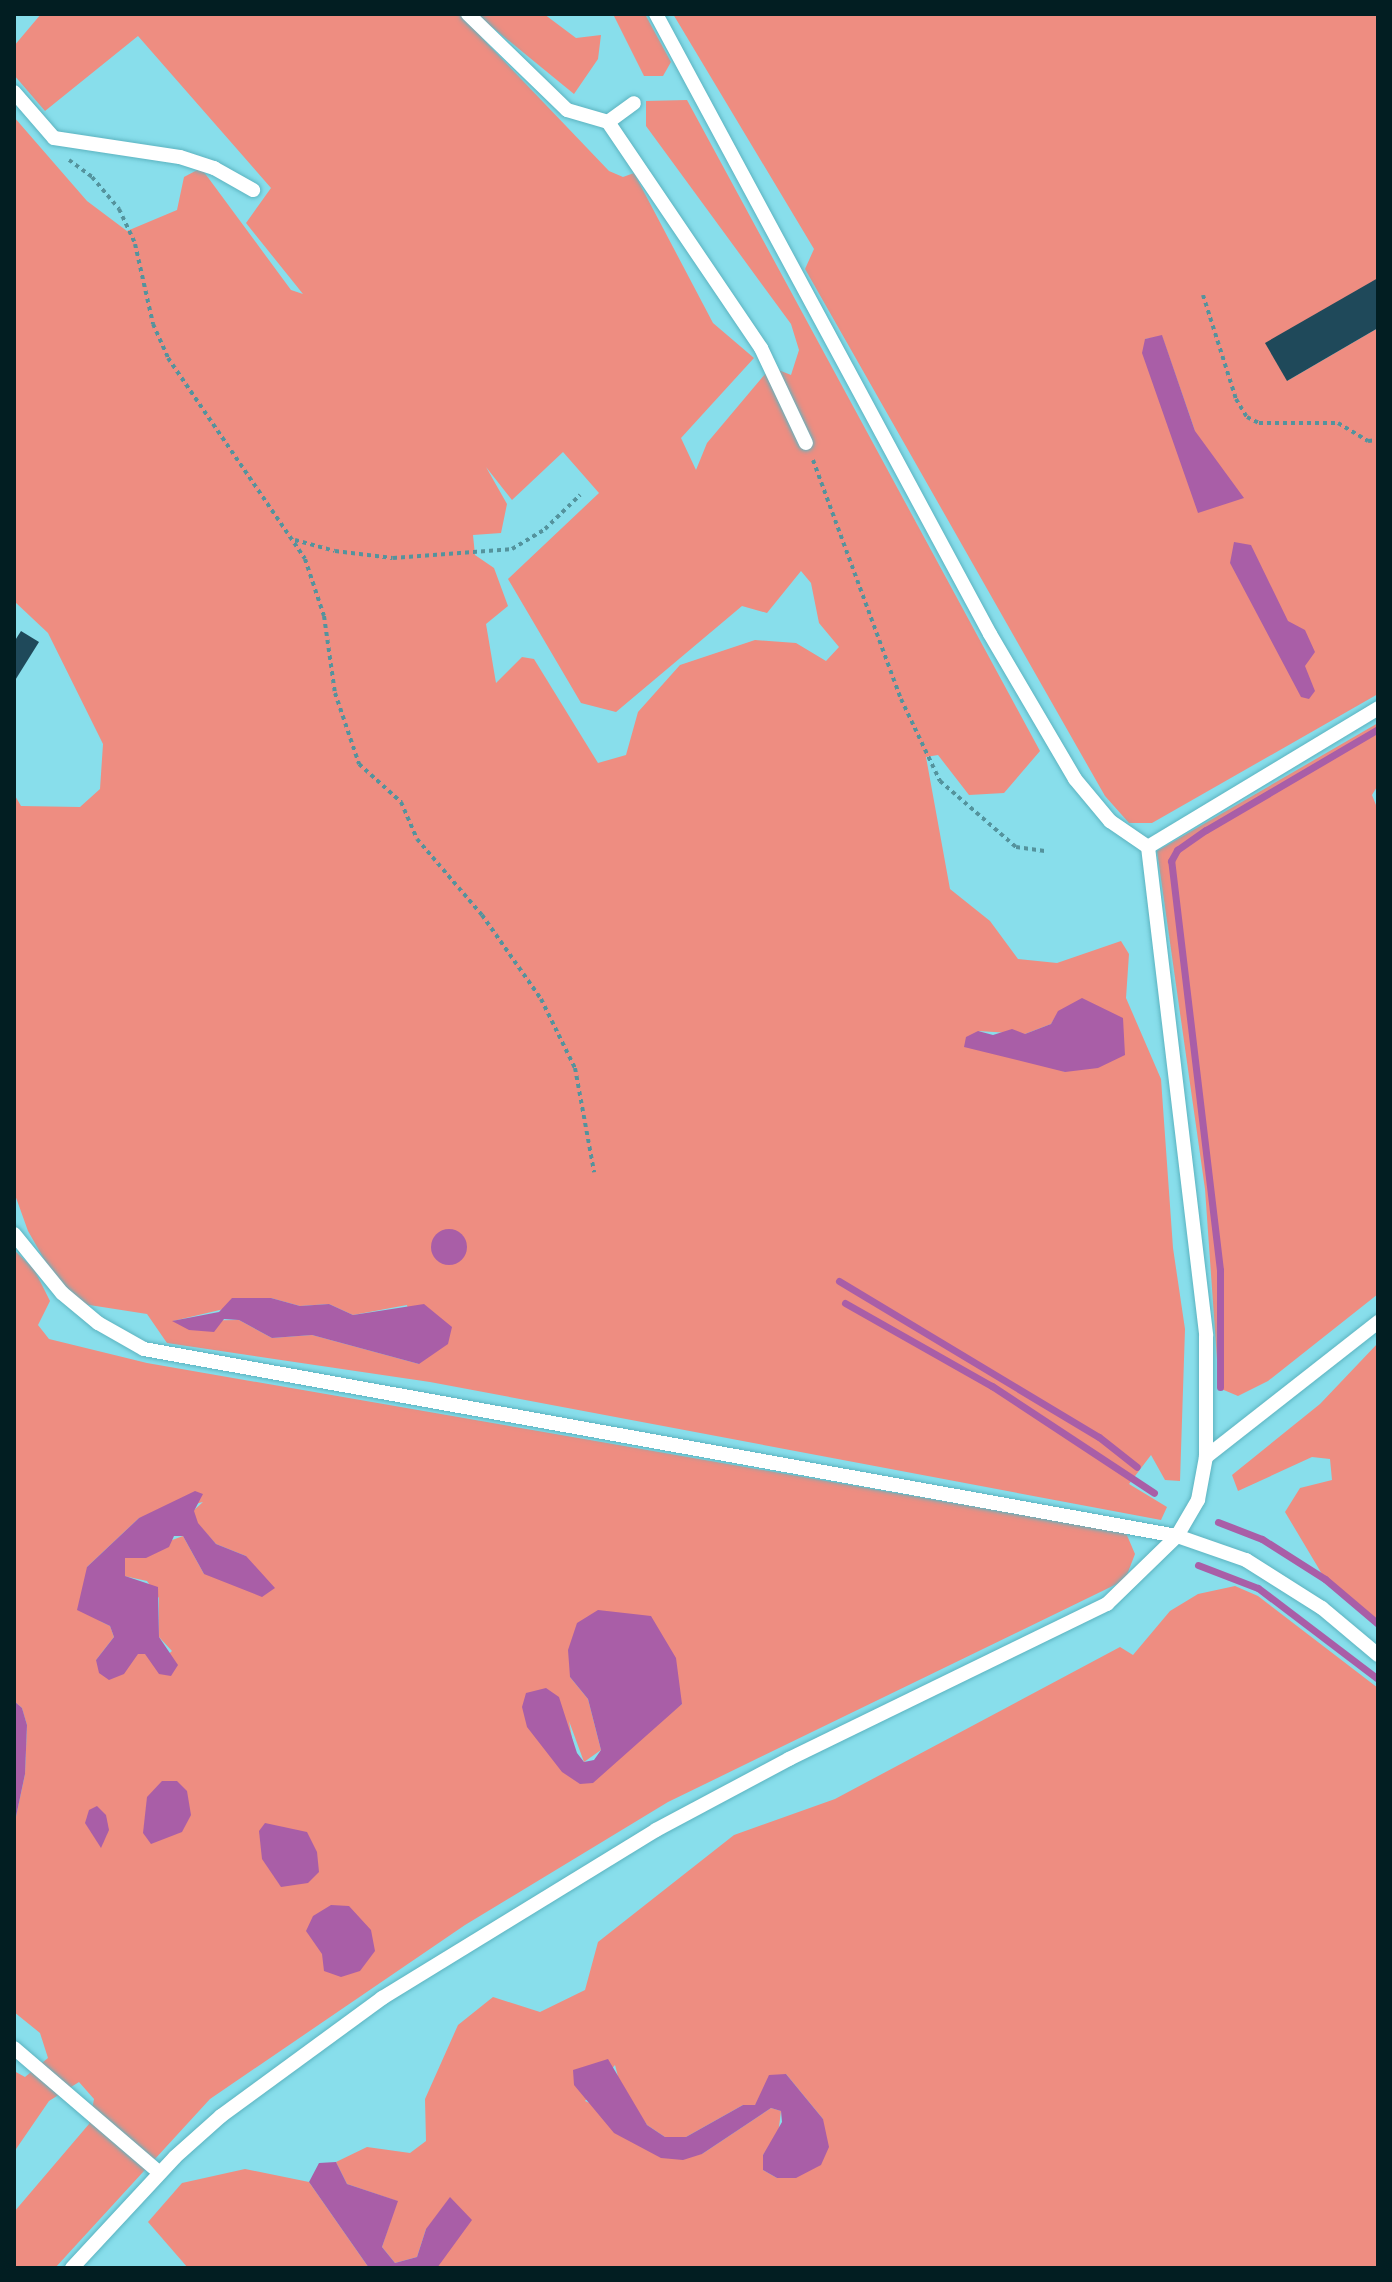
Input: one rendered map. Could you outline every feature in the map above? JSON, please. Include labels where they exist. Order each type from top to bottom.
[{"type":"lane","points":[[468,14],[567,110],[608,122],[761,348],[806,443]]},
{"type":"lane","points":[[72,2268],[160,2173],[221,2116],[382,1998],[669,1823],[1107,1604],[1177,1536],[1198,1500],[1206,1457],[1204,1320],[1148,847],[1110,821],[1075,779],[982,620],[656,14]]},
{"type":"lane","points":[[14,92],[54,138],[180,157],[214,168],[253,190]]},
{"type":"lane","points":[[608,122],[634,103]]},
{"type":"lane","points":[[1148,847],[1378,708]]},
{"type":"lane","points":[[14,1234],[62,1293],[98,1323],[144,1349],[1177,1536],[1246,1560],[1322,1608],[1378,1655]]},
{"type":"lane","points":[[1206,1457],[1378,1322]]},
{"type":"lane","points":[[14,2048],[160,2173]]},
{"type":"path","points":[[54,138],[71,164],[92,177],[119,209],[135,244],[153,324],[168,358],[293,539],[324,616],[335,693],[359,764],[401,802],[417,839],[482,915],[541,999],[575,1068],[594,1172]]},
{"type":"path","points":[[1203,295],[1236,399],[1247,417],[1259,423],[1338,423],[1368,441],[1378,440]]},
{"type":"path","points":[[806,443],[901,699],[940,781],[1016,847],[1045,851]]},
{"type":"path","points":[[293,539],[335,551],[393,558],[512,549],[545,529],[580,495]]},
{"type":"shaded area","points":[[41,14],[544,14],[576,38],[601,35],[598,59],[574,94],[492,27],[481,37],[609,171],[623,177],[634,173],[713,323],[754,358],[681,438],[696,470],[707,443],[771,367],[791,375],[799,350],[791,324],[646,126],[646,101],[687,100],[1040,751],[1004,793],[969,795],[938,755],[926,757],[950,889],[990,921],[1018,959],[1057,963],[1121,941],[1129,954],[1126,998],[1161,1079],[1173,1248],[1185,1329],[1180,1481],[1165,1480],[1151,1455],[1129,1484],[1167,1507],[1161,1520],[430,1382],[167,1343],[147,1314],[83,1304],[52,1273],[28,1231],[14,1192],[14,794],[21,806],[80,807],[100,789],[103,744],[48,633],[14,601],[14,117],[87,201],[127,231],[177,210],[184,177],[201,168],[291,290],[303,294],[246,223],[271,188],[138,36],[45,111],[14,75],[14,46]],"holes":[[[563,452],[599,493],[508,579],[581,703],[616,712],[742,606],[767,613],[801,571],[811,583],[819,623],[839,647],[826,661],[796,643],[755,640],[680,665],[638,712],[626,755],[598,763],[534,659],[522,657],[496,683],[486,624],[508,606],[494,568],[475,555],[473,535],[501,533],[507,504],[486,467],[512,500]],[[1059,1011],[1065,1072],[978,1031],[1025,1034],[1051,1024]],[[271,1298],[300,1306],[329,1304],[353,1315],[407,1305],[419,1364],[312,1335],[272,1338],[239,1320],[173,1321]]]},
{"type":"shaded area","points":[[613,14],[645,14],[671,62],[663,76],[644,76]]},
{"type":"shaded area","points":[[673,14],[1378,14],[1378,278],[1287,381],[1378,328],[1378,694],[1152,823],[1129,823],[1105,796],[805,269],[814,249]],"holes":[[[1162,336],[1195,431],[1145,339]]]},
{"type":"shaded area","points":[[1162,335],[1195,431],[1244,498],[1198,513],[1142,353],[1145,339]]},
{"type":"shaded area","points":[[1234,542],[1251,545],[1288,621],[1305,630],[1315,652],[1305,666],[1315,691],[1309,699],[1301,697],[1230,563]]},
{"type":"shaded area","points":[[1378,723],[1378,785],[1372,795],[1378,810],[1378,1294],[1268,1381],[1238,1396],[1219,1388],[1205,1189],[1157,851]]},
{"type":"shaded area","points":[[1082,998],[1123,1018],[1125,1055],[1098,1068],[1065,1072],[964,1047],[966,1037],[978,1031],[993,1035],[1012,1029],[1025,1034],[1051,1024],[1058,1011]]},
{"type":"shaded area","points":[[449,1229],[462,1234],[467,1247],[462,1260],[449,1265],[436,1260],[431,1247],[436,1234]]},
{"type":"shaded area","points":[[14,1250],[34,1269],[50,1301],[38,1325],[49,1339],[147,1363],[1126,1533],[1135,1554],[1125,1580],[668,1802],[465,1925],[210,2099],[55,2268],[14,2268],[14,2212],[89,2124],[94,2099],[79,2082],[49,2101],[14,2152],[14,2071],[25,2077],[48,2058],[40,2033],[14,2012],[14,1826],[25,1774],[27,1725],[22,1708],[14,1701]],"holes":[[[203,1502],[193,1511],[197,1523],[216,1544],[246,1556],[204,1574],[183,1536],[124,1558],[124,1576],[147,1581],[159,1598],[159,1637],[172,1651],[156,1665],[145,1653],[96,1660],[114,1637],[110,1626],[100,1621],[87,1567],[139,1518]],[[570,1677],[682,1704],[580,1784],[569,1721],[584,1762],[601,1750],[588,1699]]]},
{"type":"shaded area","points":[[232,1298],[271,1298],[300,1306],[329,1304],[353,1315],[424,1304],[452,1327],[448,1344],[419,1364],[312,1335],[272,1338],[239,1320],[224,1319],[214,1332],[189,1330],[172,1321],[219,1312]]},
{"type":"shaded area","points":[[1378,1343],[1378,1624],[1325,1579],[1285,1512],[1300,1488],[1332,1480],[1330,1459],[1312,1457],[1238,1491],[1232,1475],[1320,1404]]},
{"type":"shaded area","points":[[195,1491],[203,1494],[194,1511],[198,1523],[216,1544],[246,1556],[275,1588],[262,1597],[204,1574],[183,1536],[174,1536],[169,1547],[146,1558],[125,1558],[125,1576],[158,1587],[159,1637],[178,1665],[171,1676],[159,1674],[145,1654],[138,1654],[124,1674],[109,1680],[99,1673],[96,1660],[114,1637],[110,1626],[77,1610],[87,1567],[139,1518]]},
{"type":"shaded area","points":[[1235,1586],[1258,1596],[1378,1688],[1378,2268],[437,2268],[426,2229],[417,2257],[395,2263],[382,2247],[397,2201],[347,2184],[336,2162],[367,2147],[410,2153],[426,2141],[425,2099],[458,2025],[493,1997],[540,2012],[585,1990],[598,1942],[734,1835],[835,1799],[1120,1647],[1133,1655],[1170,1611],[1198,1594]],"holes":[[[615,2065],[621,2088],[647,2125],[665,2137],[686,2137],[743,2105],[755,2105],[786,2074],[823,2119],[777,2178],[763,2170],[763,2155],[778,2135],[781,2111],[771,2108],[702,2154],[585,2101]]]},
{"type":"shaded area","points":[[598,1610],[651,1616],[676,1658],[682,1704],[593,1783],[580,1784],[562,1772],[527,1727],[522,1707],[526,1693],[546,1688],[559,1697],[577,1753],[584,1762],[594,1760],[601,1750],[588,1699],[570,1677],[568,1650],[577,1623]]},
{"type":"shaded area","points":[[14,1701],[22,1708],[27,1725],[25,1774],[14,1826]]},
{"type":"shaded area","points":[[162,1781],[177,1781],[187,1791],[191,1815],[182,1832],[151,1844],[143,1833],[147,1797]]},
{"type":"shaded area","points":[[97,1806],[106,1815],[109,1830],[101,1848],[85,1823],[89,1810]]},
{"type":"shaded area","points":[[265,1823],[307,1832],[317,1852],[319,1872],[308,1883],[281,1887],[262,1859],[259,1831]]},
{"type":"shaded area","points":[[331,1905],[349,1906],[371,1930],[375,1951],[360,1971],[341,1977],[324,1971],[322,1954],[306,1931],[313,1916]]},
{"type":"shaded area","points":[[608,2059],[647,2125],[665,2137],[686,2137],[743,2105],[755,2105],[769,2075],[786,2074],[823,2119],[829,2147],[821,2165],[796,2178],[777,2178],[763,2170],[763,2155],[782,2122],[781,2111],[771,2108],[702,2154],[683,2160],[661,2158],[614,2133],[574,2085],[573,2070]]},
{"type":"shaded area","points":[[336,2162],[347,2184],[398,2201],[382,2247],[395,2263],[417,2257],[426,2229],[450,2197],[472,2220],[437,2268],[369,2268],[309,2182],[319,2163]]},
{"type":"shaded area","points":[[245,2169],[309,2182],[369,2268],[188,2268],[148,2222],[182,2183]]},
{"type":"building","points":[[1378,278],[1378,328],[1287,381],[1265,343]]},
{"type":"building","points":[[21,631],[39,642],[14,682],[14,642]]},
{"type":"waterway","points":[[1220,1387],[1220,1270],[1171,861],[1177,850],[1206,830],[1378,729]]},
{"type":"waterway","points":[[839,1281],[1099,1437],[1137,1467]]},
{"type":"waterway","points":[[845,1303],[992,1386],[1154,1493]]},
{"type":"waterway","points":[[1218,1522],[1262,1539],[1325,1579],[1378,1624]]},
{"type":"waterway","points":[[1198,1565],[1258,1588],[1378,1679]]}]
